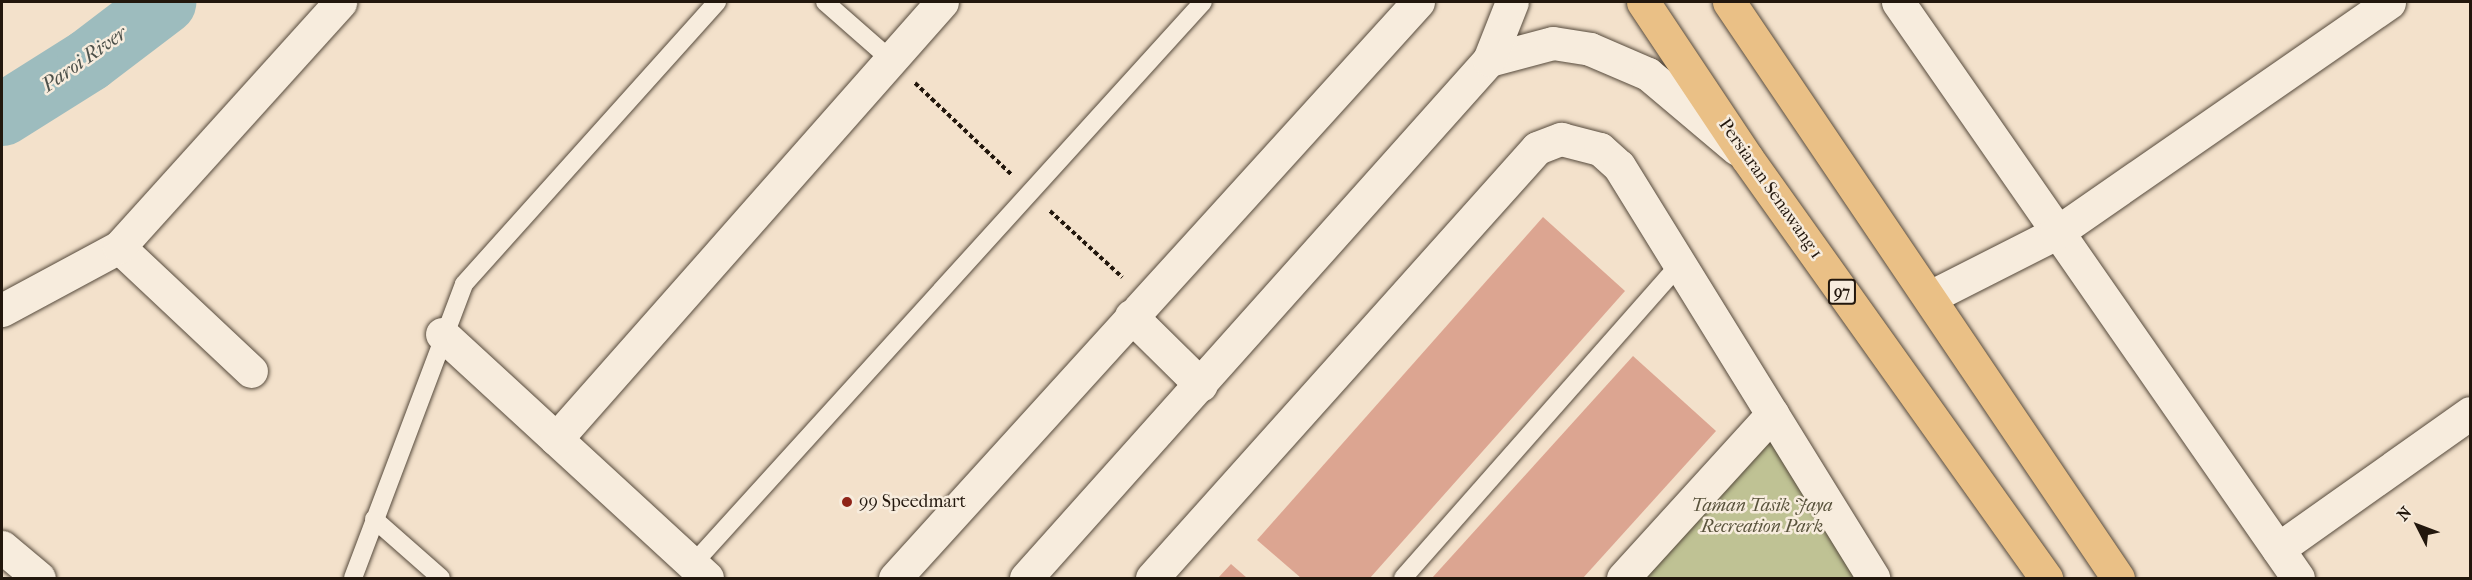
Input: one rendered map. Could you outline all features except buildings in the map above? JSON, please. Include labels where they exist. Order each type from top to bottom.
[{"type":"main road","name":"Persiaran Senawang 1","points":[[1643,4],[1747,158],[2046,579]]},
{"type":"main road","points":[[1736,9],[2118,579]]},
{"type":"street","points":[[2,309],[119,247],[340,2]]},
{"type":"street","points":[[556,439],[942,2]]},
{"type":"street","points":[[895,579],[1418,2]]},
{"type":"street","points":[[1026,579],[1489,60],[1512,2]]},
{"type":"street","points":[[1898,2],[2056,234],[2298,579]]},
{"type":"street","points":[[1930,297],[2056,234],[2388,2]]},
{"type":"street","points":[[1489,60],[1553,43],[1590,49],[1648,74],[1747,158]]},
{"type":"street","points":[[1152,579],[1537,148],[1561,139],[1600,149],[1619,166],[1873,579]]},
{"type":"street","points":[[119,247],[251,371]]},
{"type":"street","points":[[1131,316],[1201,385]]},
{"type":"street","points":[[442,334],[700,572]]},
{"type":"street","points":[[2278,549],[2470,413]]},
{"type":"street","points":[[1623,579],[1772,414]]},
{"type":"street","points":[[2,547],[39,579]]},
{"type":"lane","points":[[353,579],[442,334],[464,284],[717,2]]},
{"type":"lane","points":[[825,2],[891,60]]},
{"type":"lane","points":[[700,572],[1203,2]]},
{"type":"lane","points":[[1403,579],[1680,264]]},
{"type":"lane","points":[[374,519],[441,579]]},
{"type":"green space","name":"Taman Tasik Jaya Recreation Park","points":[[1772,415],[1872,578],[1624,578]]},
{"type":"waterway","name":"Paroi River","points":[[2,114],[88,60],[164,2]]},
{"type":"place","name":"99 Speedmart","points":[[847,502]]}]
